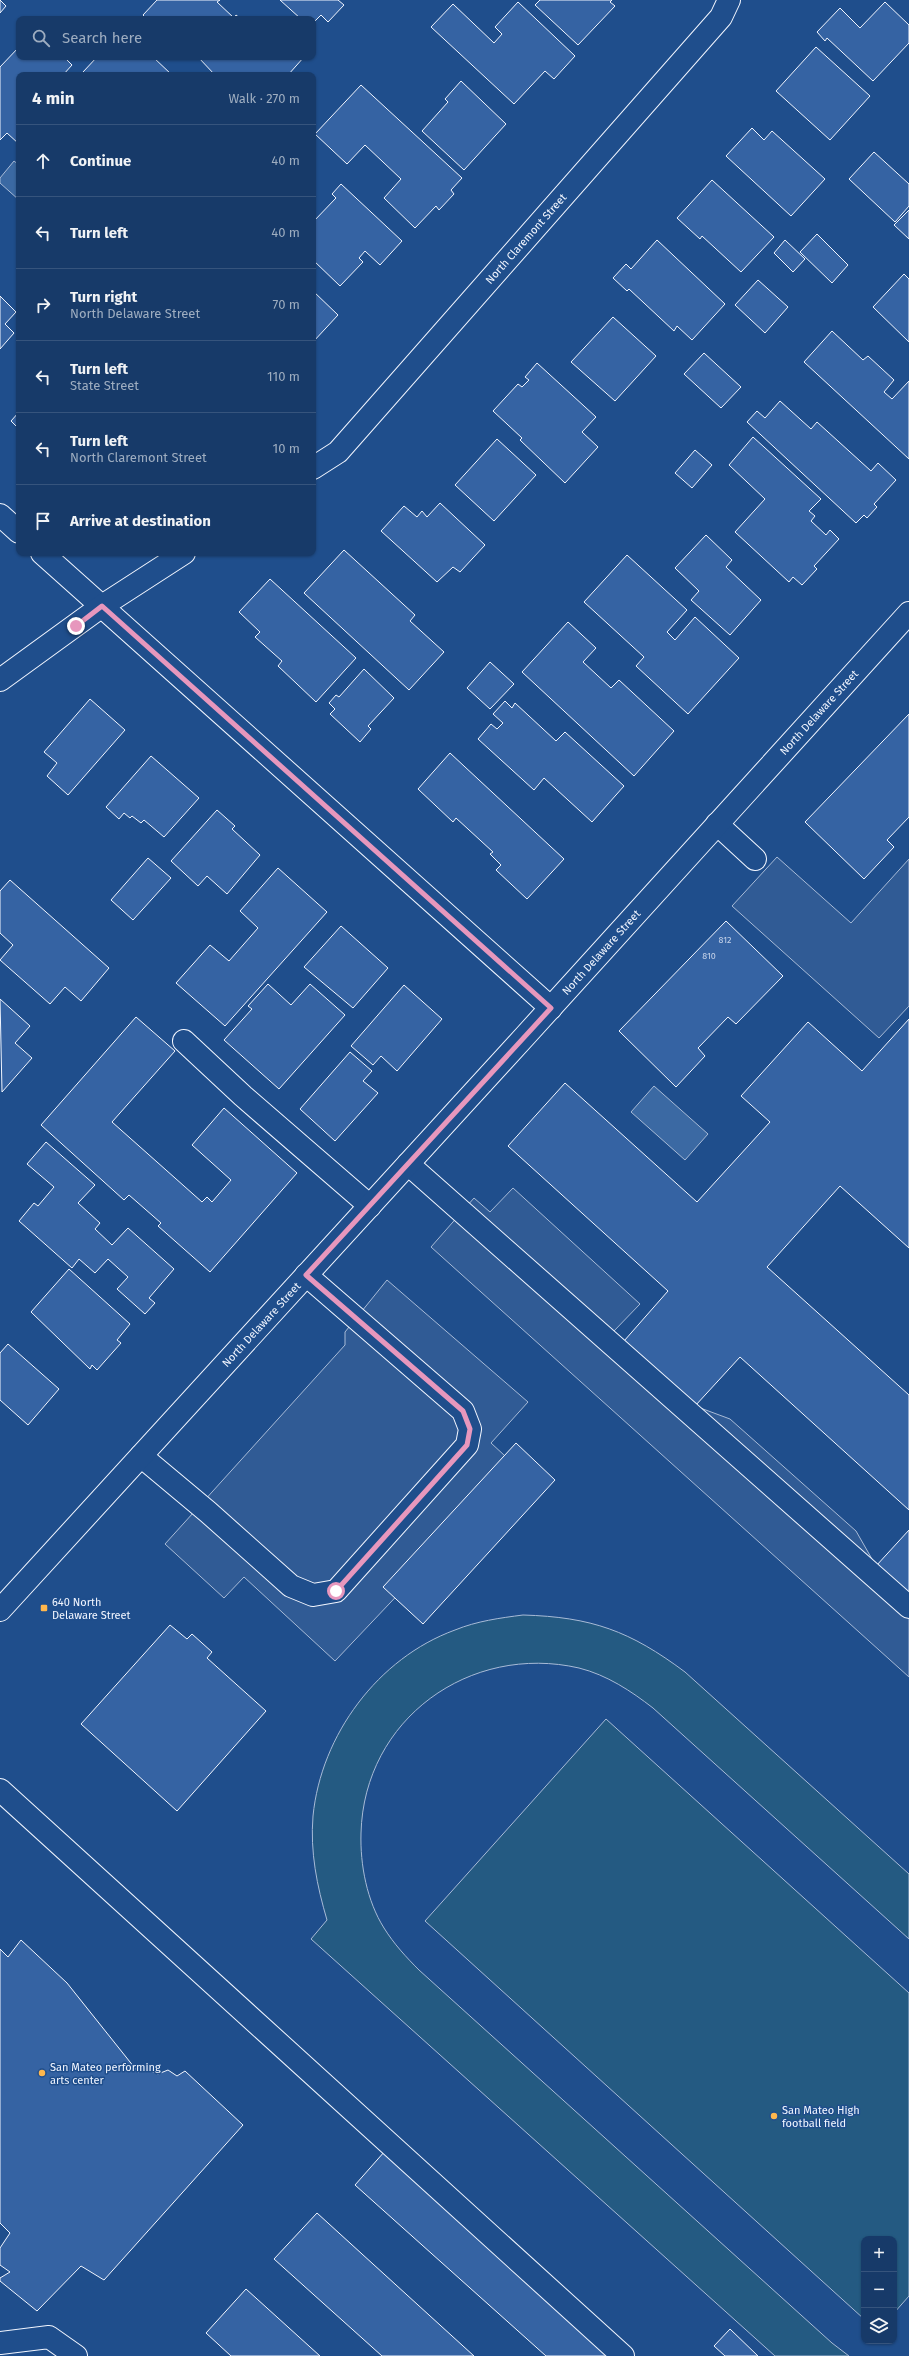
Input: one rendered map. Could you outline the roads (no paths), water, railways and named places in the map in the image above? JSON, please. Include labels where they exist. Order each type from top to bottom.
[{"type":"street","name":"North Claremont Street","points":[[316,466],[338,452],[721,17],[729,0]]},
{"type":"street","points":[[0,515],[16,529]]},
{"type":"street","points":[[45,556],[551,1008]]},
{"type":"street","points":[[0,680],[102,606],[179,556]]},
{"type":"street","name":"North Delaware Street","points":[[0,1610],[551,1008],[909,613]]},
{"type":"street","points":[[718,824],[755,859]]},
{"type":"street","points":[[184,1041],[243,1096],[370,1206]]},
{"type":"street","points":[[408,1164],[909,1607]]},
{"type":"street","points":[[141,1456],[208,1512],[291,1586],[313,1595],[336,1591],[467,1445],[470,1429],[463,1411],[306,1275]]},
{"type":"street","points":[[0,1790],[623,2356]]},
{"type":"street","points":[[0,1812],[25,1812]]},
{"type":"street","points":[[0,2343],[49,2337],[76,2356]]},
{"type":"place","name":"640 North Delaware Street","points":[[44,1608]]},
{"type":"place","name":"San Mateo performing arts center","points":[[42,2073]]},
{"type":"place","name":"San Mateo High football field","points":[[774,2116]]}]
